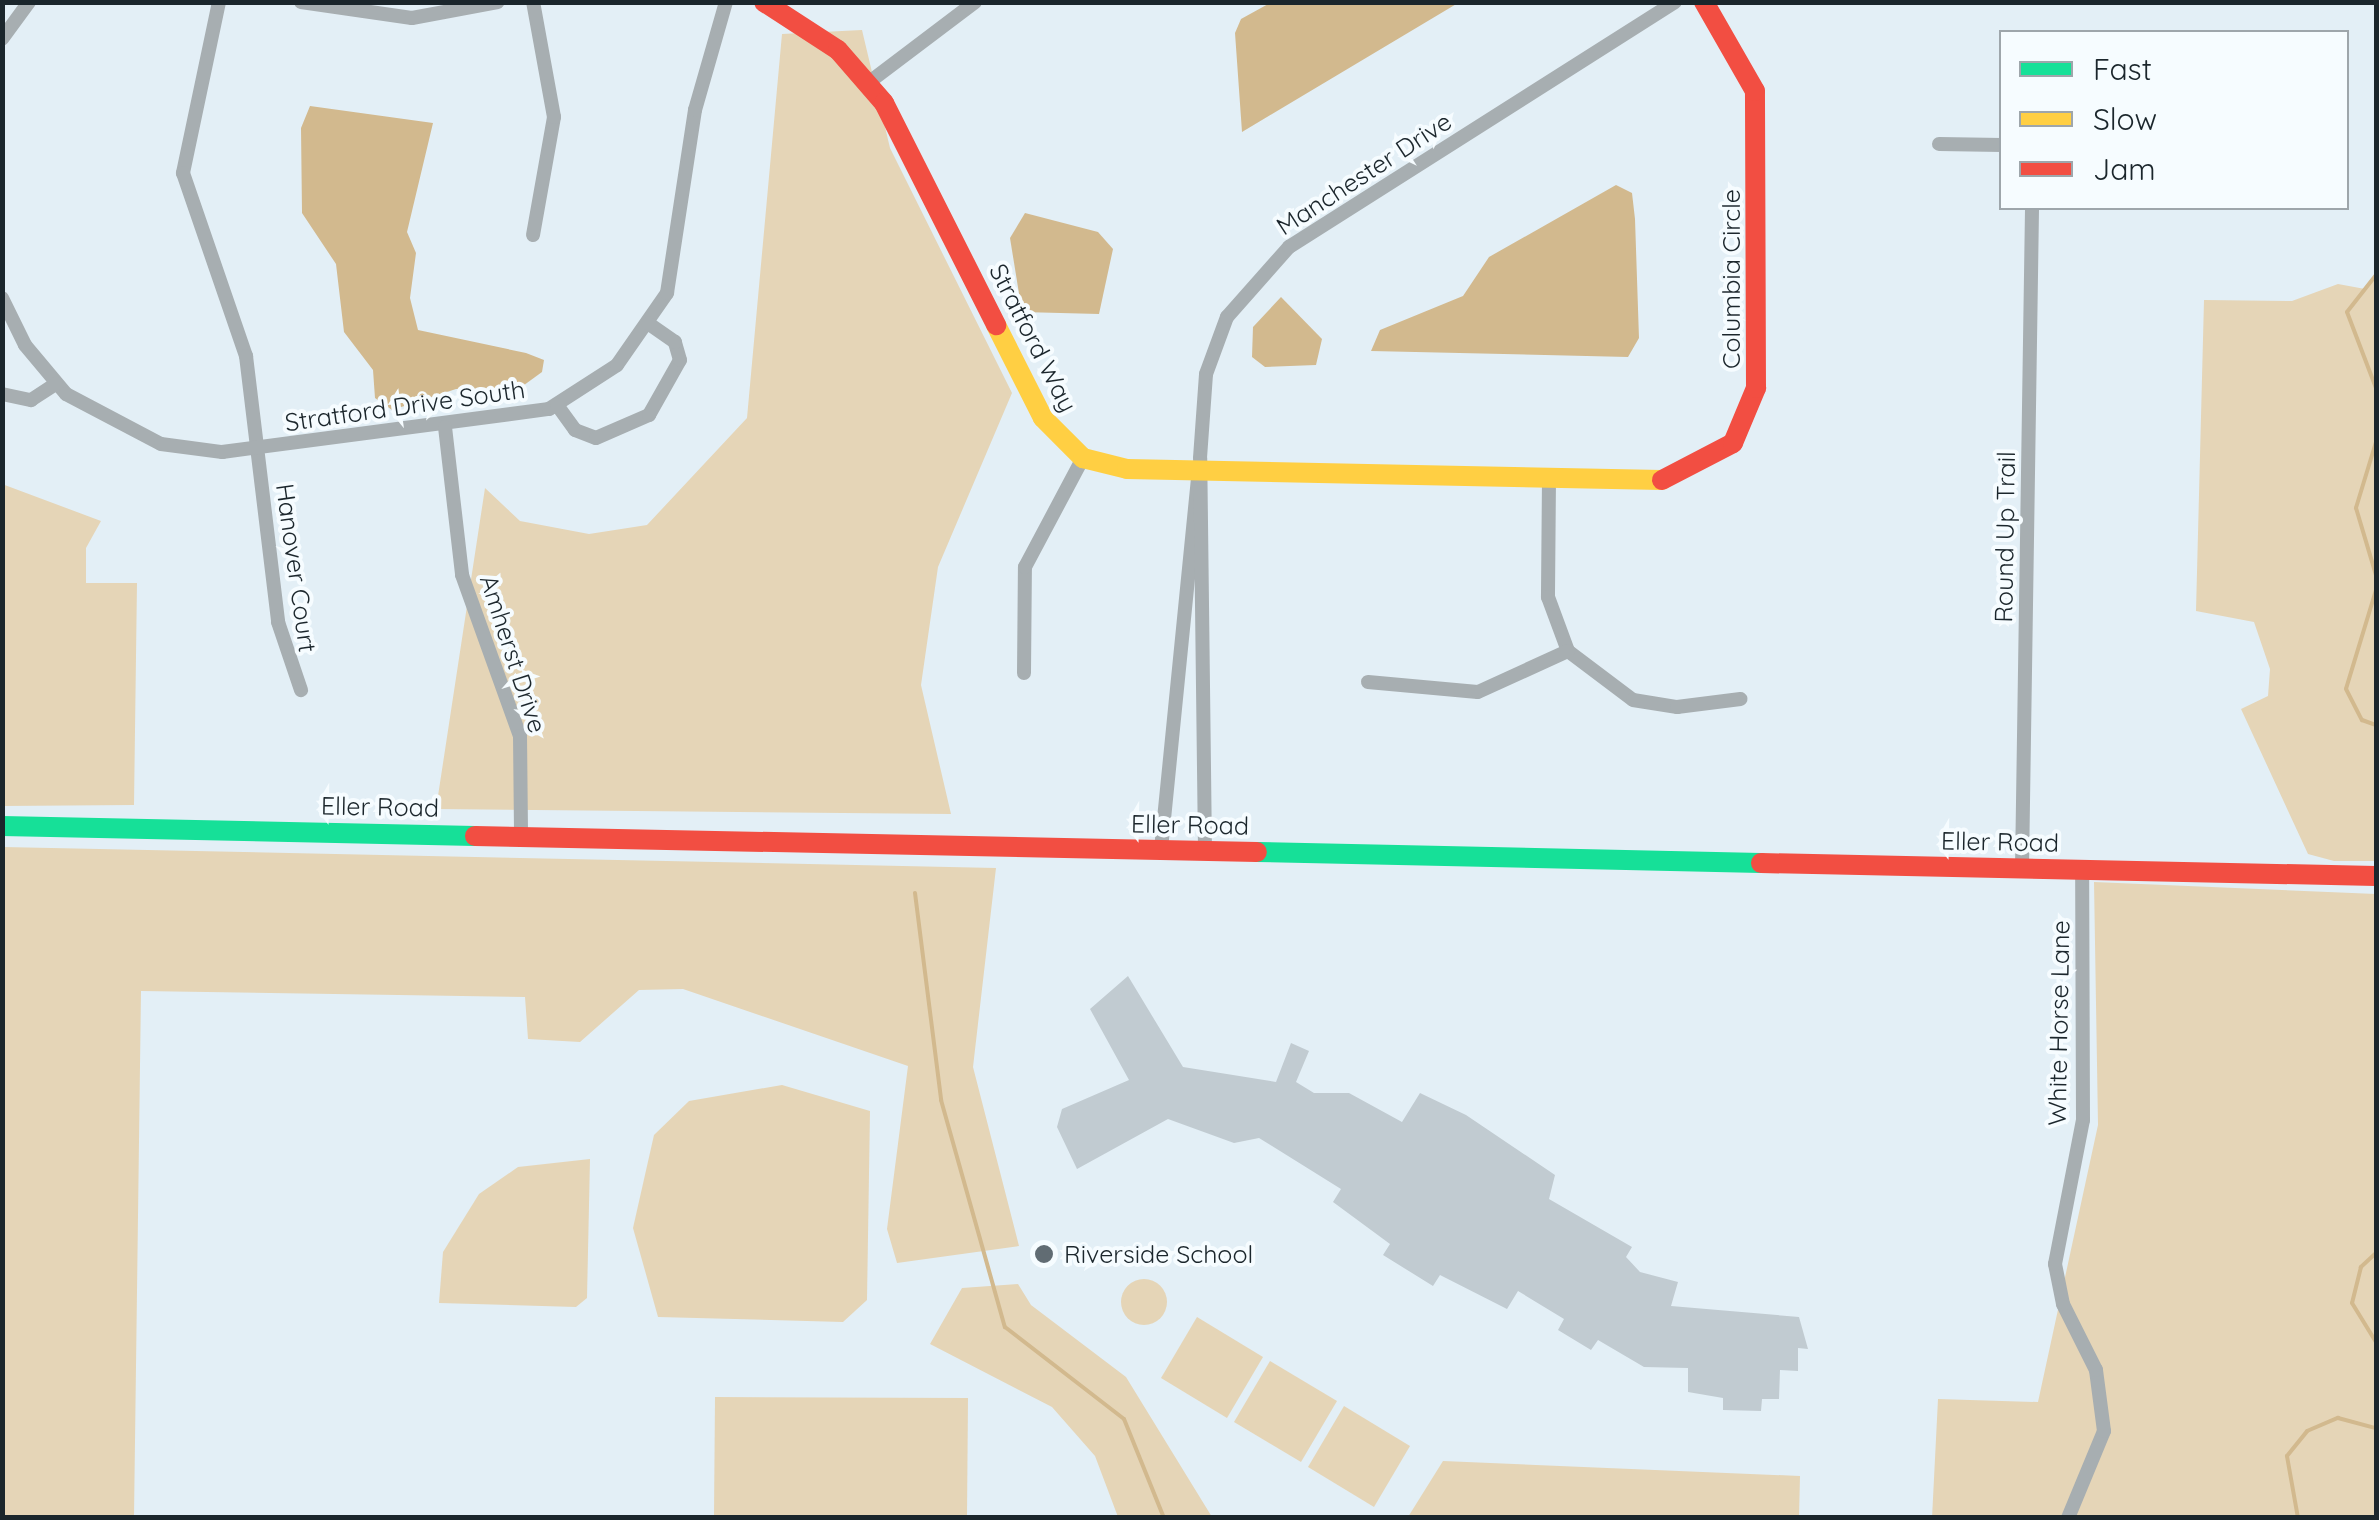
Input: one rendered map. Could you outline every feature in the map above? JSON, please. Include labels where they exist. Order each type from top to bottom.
[{"type":"street","name":"Hanover Court","points":[[219,2],[183,173],[192,218],[238,326],[284,660],[301,690]]},
{"type":"street","points":[[305,3],[368,16],[498,2]]},
{"type":"street","points":[[533,2],[554,117],[533,235]]},
{"type":"street","name":"Stratford Drive South","points":[[3,303],[56,384],[104,422],[162,444],[257,448],[445,427],[558,405],[602,379],[650,324],[678,262],[694,110],[726,2]]},
{"type":"street","name":"Stratford Way","points":[[764,2],[814,31],[868,82],[1043,418],[1083,458]]},
{"type":"street","points":[[868,82],[975,2]]},
{"type":"street","name":"Manchester Drive","points":[[1161,849],[1210,357],[1264,269],[1676,2]]},
{"type":"street","name":"Columbia Circle","points":[[1550,478],[1668,480],[1716,460],[1749,416],[1756,388],[1755,91],[1704,2]]},
{"type":"street","points":[[2,39],[19,5]]},
{"type":"street","points":[[1939,144],[1999,145]]},
{"type":"street","name":"Round Up Trail","points":[[2022,868],[2032,210]]},
{"type":"street","name":"Stratford Drive South","points":[[558,405],[575,430],[596,438],[649,415],[680,360],[674,342],[650,324]]},
{"type":"street","points":[[2,394],[32,400],[56,384]]},
{"type":"street","name":"Amherst Drive","points":[[445,427],[462,575],[520,736],[522,836]]},
{"type":"street","points":[[1024,673],[1025,567],[1083,458],[1200,470],[1550,478],[1548,596],[1568,651],[1606,688],[1644,703],[1740,699]]},
{"type":"street","name":"Manchester Drive","points":[[1200,470],[1205,850]]},
{"type":"street","points":[[1368,682],[1478,692],[1568,651]]},
{"type":"street","name":"Eller Road","points":[[2,826],[2376,876]]},
{"type":"street","name":"White Horse Lane","points":[[2068,1518],[2104,1431],[2096,1370],[2062,1304],[2055,1264],[2084,1120],[2082,869]]},
{"type":"shaded area","points":[[1270,3],[1458,3],[1242,132],[1235,33],[1241,19]]},
{"type":"shaded area","points":[[862,30],[890,148],[1012,393],[938,567],[921,685],[951,814],[436,809],[485,488],[520,521],[589,534],[647,525],[747,418],[782,34]]},
{"type":"shaded area","points":[[310,106],[433,123],[407,232],[416,253],[410,298],[418,330],[526,353],[544,360],[542,372],[520,388],[456,389],[392,410],[375,398],[373,370],[344,332],[336,264],[302,213],[301,128]]},
{"type":"shaded area","points":[[1616,185],[1632,193],[1635,219],[1639,338],[1628,357],[1371,351],[1380,330],[1463,296],[1489,257]]},
{"type":"shaded area","points":[[1025,213],[1098,232],[1113,249],[1099,314],[1022,312],[1010,238]]},
{"type":"shaded area","points":[[2376,275],[2376,861],[2334,861],[2308,854],[2241,709],[2268,696],[2270,669],[2254,622],[2196,611],[2204,300],[2292,301],[2338,284],[2365,289]]},
{"type":"shaded area","points":[[1281,297],[1322,339],[1316,365],[1265,367],[1252,357],[1253,327]]},
{"type":"shaded area","points":[[2,484],[101,521],[86,548],[86,583],[137,583],[134,805],[3,806]]},
{"type":"shaded area","points":[[3,847],[996,868],[973,1067],[1019,1246],[897,1263],[887,1229],[908,1066],[683,989],[639,990],[580,1042],[528,1039],[525,997],[141,991],[134,1517],[3,1517]]},
{"type":"shaded area","points":[[2094,882],[2376,894],[2376,1517],[1932,1518],[1938,1399],[2038,1402],[2098,1125]]},
{"type":"shaded area","points":[[782,1085],[870,1111],[867,1300],[843,1322],[658,1317],[633,1228],[654,1135],[689,1101]]},
{"type":"shaded area","points":[[590,1159],[587,1298],[576,1307],[439,1303],[443,1252],[479,1194],[518,1167]]},
{"type":"shaded area","points":[[1144,1279],[1160,1286],[1167,1302],[1160,1318],[1144,1325],[1128,1318],[1121,1302],[1128,1286]]},
{"type":"shaded area","points":[[1018,1284],[1031,1305],[1126,1377],[1212,1517],[1118,1517],[1095,1456],[1052,1407],[930,1344],[962,1288]]},
{"type":"shaded area","points":[[1197,1317],[1263,1357],[1227,1418],[1161,1378]]},
{"type":"shaded area","points":[[1270,1361],[1337,1401],[1301,1462],[1234,1422]]},
{"type":"shaded area","points":[[715,1397],[968,1398],[967,1516],[714,1515]]},
{"type":"shaded area","points":[[1344,1406],[1410,1446],[1374,1507],[1308,1467]]},
{"type":"shaded area","points":[[1443,1461],[1800,1476],[1799,1517],[1408,1517]]},
{"type":"building","points":[[1128,976],[1183,1067],[1276,1082],[1291,1043],[1309,1051],[1296,1082],[1314,1093],[1349,1093],[1402,1122],[1420,1093],[1466,1115],[1555,1175],[1549,1199],[1632,1247],[1626,1257],[1640,1272],[1678,1282],[1671,1306],[1799,1317],[1808,1349],[1798,1348],[1798,1371],[1780,1370],[1779,1399],[1762,1399],[1761,1411],[1723,1410],[1723,1398],[1688,1392],[1688,1368],[1644,1367],[1598,1340],[1591,1350],[1558,1330],[1564,1319],[1518,1291],[1507,1309],[1440,1275],[1433,1286],[1383,1255],[1390,1244],[1333,1202],[1341,1189],[1259,1138],[1234,1143],[1168,1119],[1077,1169],[1057,1127],[1062,1109],[1129,1080],[1090,1009]]},
{"type":"waterway","points":[[2376,275],[2347,312],[2376,388]]},
{"type":"waterway","points":[[2376,442],[2356,508],[2376,575]]},
{"type":"waterway","points":[[2376,590],[2346,689],[2362,720],[2376,725]]},
{"type":"waterway","points":[[915,893],[941,1100],[1005,1327],[1124,1419],[1164,1518]]},
{"type":"waterway","points":[[2376,1253],[2361,1267],[2352,1303],[2376,1342]]},
{"type":"waterway","points":[[2298,1518],[2287,1456],[2307,1431],[2338,1418],[2376,1428]]},
{"type":"traffic: fast","points":[[2,826],[475,836]]},
{"type":"traffic: fast","points":[[1257,852],[1761,863]]},
{"type":"traffic: slow","points":[[996,325],[1043,418],[1083,458],[1127,469],[1662,480]]},
{"type":"traffic: jam","points":[[764,2],[838,50],[884,103],[996,325]]},
{"type":"traffic: jam","points":[[1662,480],[1733,443],[1756,388],[1755,91],[1704,2]]},
{"type":"traffic: jam","points":[[475,836],[1257,852]]},
{"type":"traffic: jam","points":[[1761,863],[2376,876]]},
{"type":"place","name":"Riverside School","points":[[1044,1254]]}]
